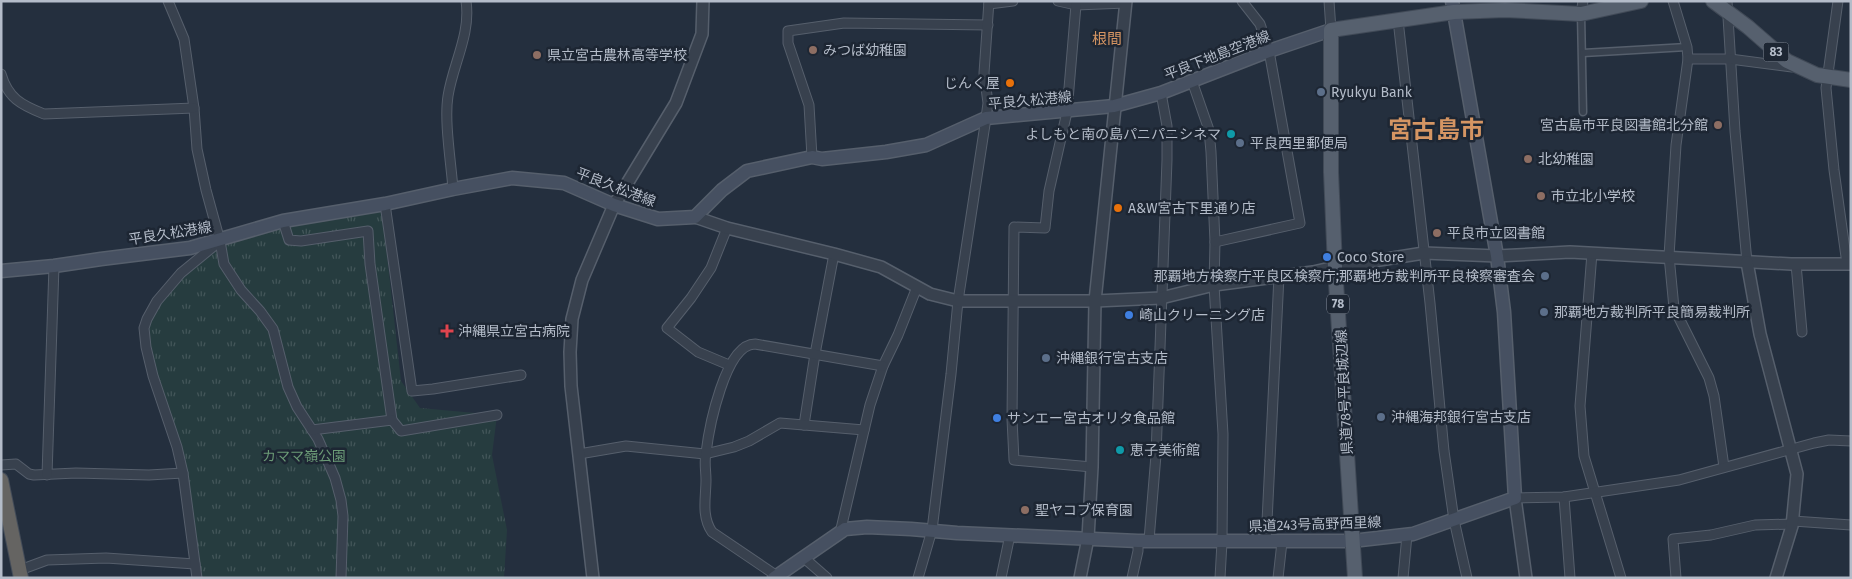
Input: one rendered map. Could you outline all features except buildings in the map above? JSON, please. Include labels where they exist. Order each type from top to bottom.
[{"type":"highway","points":[[1,480],[21,574]]},
{"type":"main road","points":[[1331,30],[1398,20],[1453,6],[1505,10],[1582,8],[1641,1]]},
{"type":"main road","name":"83","points":[[1713,1],[1727,7],[1787,61],[1817,75],[1851,80]]},
{"type":"main road","points":[[1453,6],[1497,256],[1504,312],[1515,498]]},
{"type":"main road","name":"平良下地島空港線","points":[[1114,106],[1161,93],[1269,51],[1331,30]]},
{"type":"main road","name":"県道78号平良城辺線","points":[[1331,30],[1331,163],[1335,267],[1355,578]]},
{"type":"main road","name":"平良久松港線","points":[[1,271],[190,248],[220,241],[283,221],[385,204],[512,178],[564,184],[614,205],[658,219],[695,217],[722,190],[747,171],[812,157],[822,159],[886,152],[926,145],[986,118],[1114,106]]},
{"type":"main road","name":"県道243号高野西里線","points":[[775,577],[845,529],[867,527],[1010,535],[1222,542],[1352,541],[1407,535],[1515,498]]},
{"type":"street","points":[[168,1],[184,39],[199,157],[224,264],[241,290],[273,329],[288,386],[297,407],[318,439],[335,478],[344,516],[341,578]]},
{"type":"street","points":[[453,189],[448,98],[453,70],[464,39],[467,17],[466,1]]},
{"type":"street","points":[[593,578],[571,386],[570,352],[572,319],[582,280],[614,205],[676,103],[702,34],[703,1]]},
{"type":"street","points":[[918,578],[932,530],[958,301],[988,103],[984,73],[989,2],[1013,1]]},
{"type":"street","points":[[1058,1],[1076,5],[1126,2],[1095,301],[1092,467],[1088,538],[1080,578]]},
{"type":"street","points":[[1215,242],[1300,223],[1269,51],[1260,24],[1242,1]]},
{"type":"street","points":[[1329,1],[1331,30]]},
{"type":"street","points":[[1673,1],[1687,47],[1688,59],[1676,145],[1669,256],[1674,308],[1709,378],[1714,396],[1724,467]]},
{"type":"street","points":[[695,217],[727,228],[881,267],[930,294],[958,301],[1095,301],[1161,298],[1214,286],[1313,272],[1424,253],[1497,256],[1570,252],[1669,256],[1747,262],[1849,264],[1834,170],[1826,88],[1826,77],[1834,39],[1838,1]]},
{"type":"street","points":[[1076,5],[1066,112],[1048,191],[1045,228],[1014,227],[1012,419],[1014,460],[1092,467]]},
{"type":"street","points":[[1727,7],[1734,131],[1747,262],[1760,334],[1798,474],[1792,522],[1776,578]]},
{"type":"street","points":[[1582,8],[1582,112]]},
{"type":"street","points":[[1398,20],[1444,451],[1454,520],[1467,578]]},
{"type":"street","points":[[812,157],[809,105],[788,43],[788,31],[844,23],[988,25]]},
{"type":"street","points":[[1582,53],[1687,47]]},
{"type":"street","points":[[1688,59],[1730,59],[1771,63],[1804,69]]},
{"type":"street","points":[[1,74],[8,93],[29,108],[44,114],[194,108]]},
{"type":"street","points":[[1192,81],[1209,130],[1211,152],[1215,242],[1214,286],[1223,434],[1220,578]]},
{"type":"street","points":[[1132,578],[1138,551],[1143,540],[1156,455],[1167,160],[1167,126],[1161,93]]},
{"type":"street","points":[[385,204],[412,391],[521,375]]},
{"type":"street","points":[[283,221],[289,240],[301,241],[368,231],[371,272],[392,420],[401,432],[497,415]]},
{"type":"street","points":[[727,228],[711,268],[691,298],[667,328],[698,352],[729,365]]},
{"type":"street","points":[[197,578],[183,473],[177,447],[146,347],[144,328],[157,301],[181,273],[220,241]]},
{"type":"street","points":[[1592,253],[1580,406],[1584,456],[1621,578]]},
{"type":"street","points":[[804,425],[834,254]]},
{"type":"street","points":[[1796,264],[1802,332]]},
{"type":"street","points":[[47,475],[54,266]]},
{"type":"street","points":[[1266,542],[1279,276]]},
{"type":"street","points":[[840,533],[864,430],[883,366],[898,336],[917,287]]},
{"type":"street","points":[[775,577],[712,532],[706,524],[705,454],[713,415],[729,365],[744,346],[749,344],[883,366]]},
{"type":"street","points":[[312,430],[392,420]]},
{"type":"street","points":[[579,454],[626,446],[705,454],[748,442],[780,423],[864,430]]},
{"type":"street","points":[[1526,578],[1515,498],[1564,498],[1679,480],[1791,448],[1829,440],[1851,441]]},
{"type":"street","points":[[1,465],[16,464],[29,474],[47,475],[76,473],[149,475],[183,473]]},
{"type":"street","points":[[1564,498],[1570,578]]},
{"type":"street","points":[[1676,578],[1673,539],[1711,535],[1755,525],[1792,522],[1851,525]]},
{"type":"street","points":[[1001,578],[1010,535]]},
{"type":"street","points":[[1403,578],[1407,535]]},
{"type":"street","points":[[1278,578],[1282,542]]},
{"type":"street","points":[[803,557],[827,578]]},
{"type":"street","points":[[21,574],[47,560],[106,558],[195,564]]},
{"type":"green space","name":"カママ嶺公園","points":[[382,210],[401,381],[420,408],[497,415],[492,455],[507,530],[504,578],[195,578],[183,473],[144,328],[159,298],[217,250],[216,242],[283,221]]},
{"type":"place","name":"みつば幼稚園","points":[[813,50]]},
{"type":"place","name":"県立宮古農林高等学校","points":[[537,55]]},
{"type":"place","name":"じんく屋","points":[[1010,83]]},
{"type":"place","name":"Ryukyu Bank","points":[[1321,92]]},
{"type":"place","name":"宮古島市平良図書館北分館","points":[[1718,125]]},
{"type":"place","name":"よしもと南の島パニパニシネマ","points":[[1231,134]]},
{"type":"place","name":"平良西里郵便局","points":[[1240,143]]},
{"type":"place","name":"北幼稚園","points":[[1528,159]]},
{"type":"place","name":"市立北小学校","points":[[1541,196]]},
{"type":"place","name":"A&W宮古下里通り店","points":[[1118,208]]},
{"type":"place","name":"平良市立図書館","points":[[1437,233]]},
{"type":"place","name":"Coco Store","points":[[1327,257]]},
{"type":"place","name":"那覇地方検察庁平良区検察庁;那覇地方裁判所平良検察審査会","points":[[1545,276]]},
{"type":"place","name":"那覇地方裁判所平良簡易裁判所","points":[[1544,312]]},
{"type":"place","name":"崎山クリーニング店","points":[[1129,315]]},
{"type":"place","name":"沖縄県立宮古病院","points":[[447,331]]},
{"type":"place","name":"沖縄銀行宮古支店","points":[[1046,358]]},
{"type":"place","name":"沖縄海邦銀行宮古支店","points":[[1381,417]]},
{"type":"place","name":"サンエー宮古オリタ食品館","points":[[997,418]]},
{"type":"place","name":"恵子美術館","points":[[1120,450]]},
{"type":"place","name":"聖ヤコブ保育園","points":[[1025,510]]},
{"type":"district","name":"根間","points":[[1107,39]]},
{"type":"district","name":"宮古島市","points":[[1436,130]]}]
